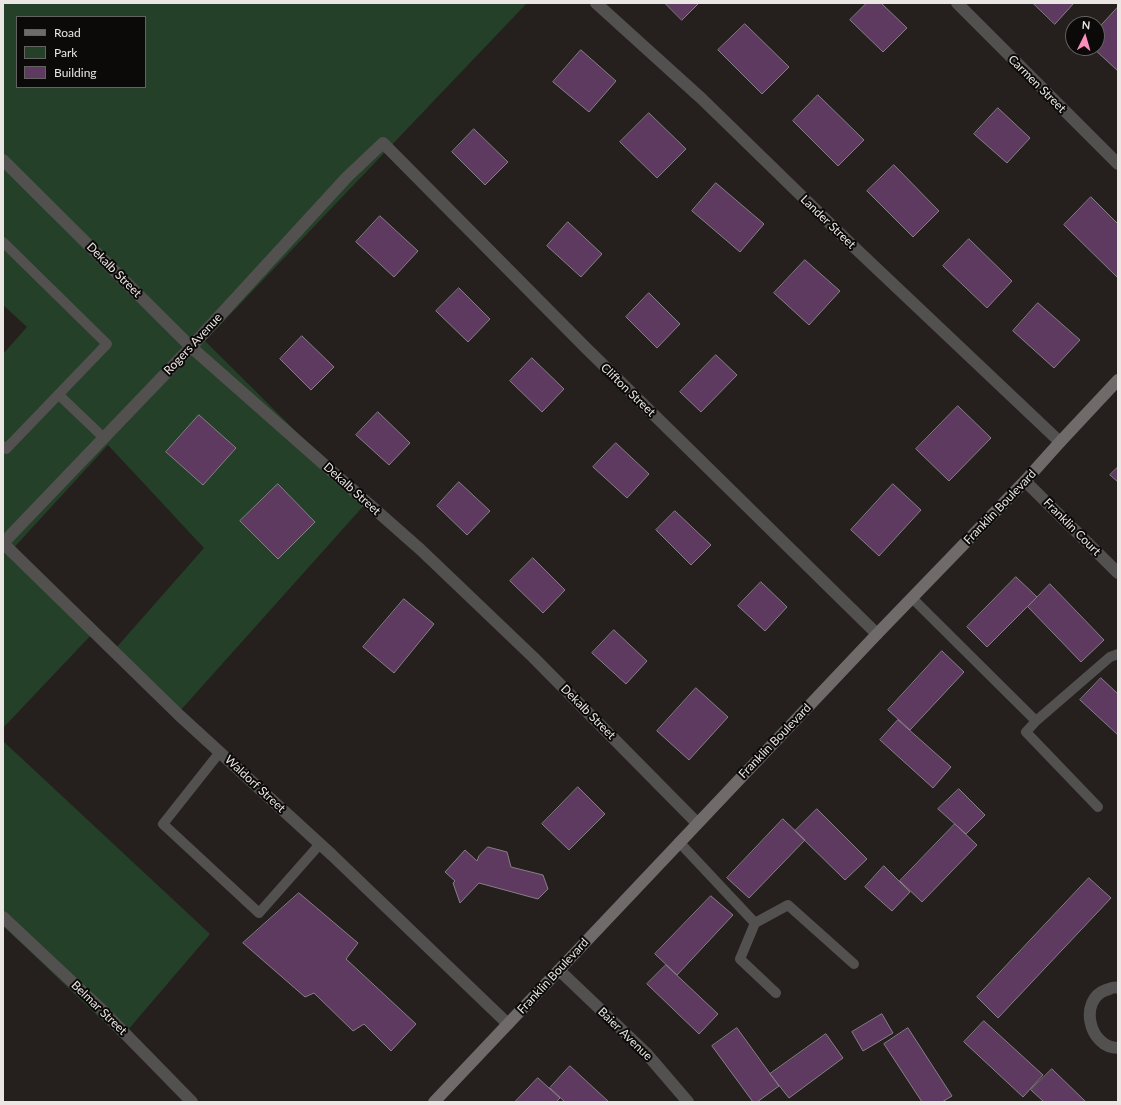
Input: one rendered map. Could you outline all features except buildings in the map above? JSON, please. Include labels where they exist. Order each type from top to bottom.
[{"type":"street","name":"Lander Street","points":[[596,3],[702,98],[854,248],[1060,442]]},
{"type":"street","name":"Carmen Street","points":[[957,3],[1118,164]]},
{"type":"street","name":"Rogers Avenue","points":[[3,543],[191,346],[347,178],[383,143]]},
{"type":"street","name":"Clifton Street","points":[[383,143],[586,348],[877,634]]},
{"type":"street","name":"Dekalb Street","points":[[3,160],[191,346],[421,550],[534,657],[698,823]]},
{"type":"street","name":"Franklin Boulevard","points":[[434,1102],[877,634],[1025,482],[1118,380]]},
{"type":"street","name":"Franklin Court","points":[[1025,482],[1118,572]]},
{"type":"street","name":"Waldorf Street","points":[[3,543],[178,715],[320,844],[508,1024]]},
{"type":"street","name":"Belmar Street","points":[[3,917],[101,1009],[192,1102]]},
{"type":"street","name":"Baier Avenue","points":[[559,970],[646,1053],[684,1101]]},
{"type":"street","points":[[1118,988],[1115,987],[1100,992],[1091,1005],[1090,1027],[1096,1037],[1111,1048],[1118,1048]]},
{"type":"lane","points":[[3,242],[107,344],[6,449],[3,446]]},
{"type":"lane","points":[[59,395],[104,438]]},
{"type":"lane","points":[[912,598],[1036,722]]},
{"type":"lane","points":[[1098,807],[1026,732],[1110,657],[1118,654]]},
{"type":"lane","points":[[220,752],[163,824],[253,908],[259,913],[320,844]]},
{"type":"lane","points":[[679,842],[755,922]]},
{"type":"lane","points":[[776,993],[740,959],[755,922],[788,905],[854,964]]},
{"type":"green space","points":[[3,3],[527,3],[205,341],[367,502],[180,711],[116,648],[204,548],[108,445],[9,553],[94,632],[3,728],[3,354],[27,327],[3,305]]},
{"type":"green space","points":[[3,741],[210,934],[121,1038],[3,926]]}]
